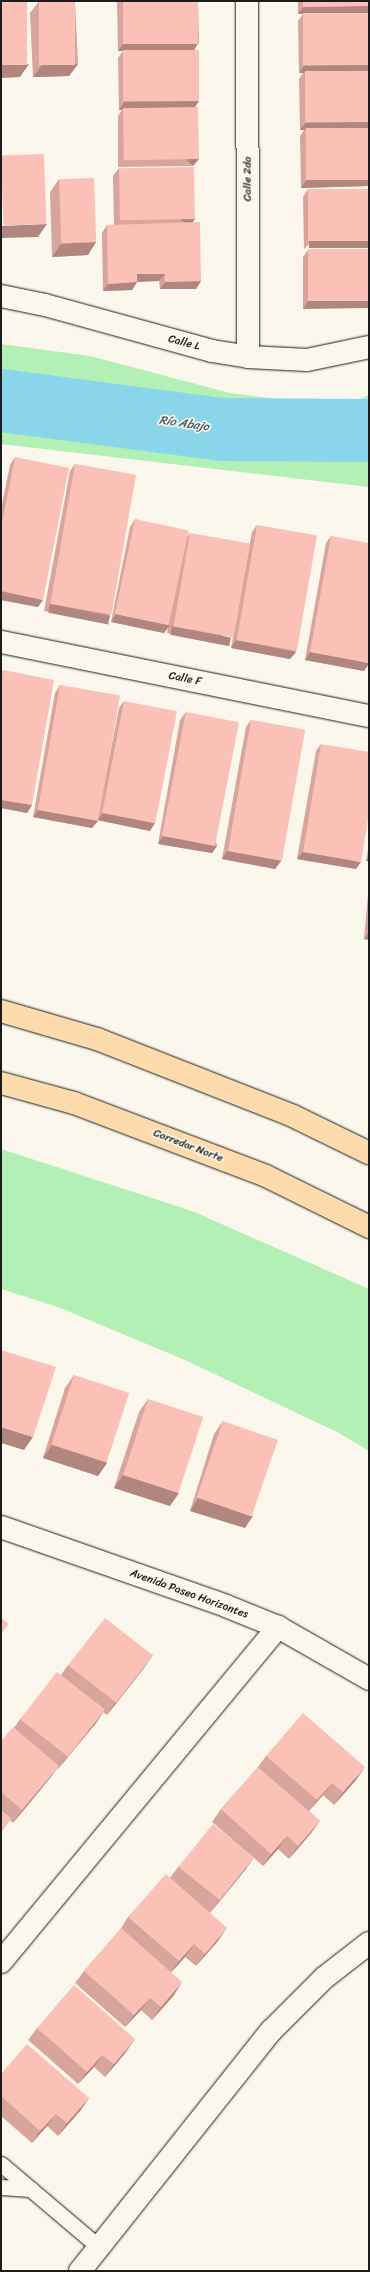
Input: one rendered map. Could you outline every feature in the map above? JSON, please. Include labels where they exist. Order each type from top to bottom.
[{"type":"highway","points":[[1,1011],[97,1039],[293,1116],[369,1153]]},
{"type":"highway","name":"Corredor Norte","points":[[1,1083],[74,1103],[266,1176],[369,1227]]},
{"type":"street","name":"Calle 2da","points":[[247,1],[248,356]]},
{"type":"street","name":"Calle L","points":[[1,296],[45,305],[212,351],[248,356],[307,360],[369,347]]},
{"type":"street","name":"Calle F","points":[[1,642],[369,716]]},
{"type":"street","name":"Avenida Paseo Horizontes","points":[[1,1526],[226,1606],[278,1627],[369,1679]]},
{"type":"street","points":[[1,1962],[278,1627]]},
{"type":"street","points":[[80,2271],[272,2030],[324,1978],[369,1944]]},
{"type":"lane","points":[[1,2164],[99,2247]]},
{"type":"lane","points":[[1,2187],[31,2189]]},
{"type":"green space","points":[[1,344],[90,356],[230,393],[293,401],[358,400],[369,395],[369,487],[1,444]]},
{"type":"green space","points":[[1,1149],[192,1211],[369,1289],[369,1451],[339,1433],[185,1360],[58,1307],[1,1289]]},
{"type":"building","points":[[1,1],[27,1],[27,65],[1,65]]},
{"type":"building","points":[[39,1],[75,1],[75,65],[39,65]]},
{"type":"building","points":[[123,1],[198,1],[198,44],[123,44]]},
{"type":"building","points":[[303,1],[369,1],[369,6],[303,7]]},
{"type":"building","points":[[303,13],[369,13],[369,65],[303,65]]},
{"type":"building","points":[[123,50],[199,50],[199,101],[123,101]]},
{"type":"building","points":[[305,71],[369,71],[369,122],[305,122]]},
{"type":"building","points":[[198,107],[199,159],[124,160],[123,108]]},
{"type":"building","points":[[306,128],[369,128],[369,180],[306,180]]},
{"type":"building","points":[[44,154],[46,224],[3,225],[1,156]]},
{"type":"building","points":[[194,167],[195,219],[120,220],[119,168]]},
{"type":"building","points":[[94,178],[96,242],[61,243],[59,179]]},
{"type":"building","points":[[308,189],[369,189],[369,241],[308,241]]},
{"type":"building","points":[[200,222],[201,281],[165,282],[165,274],[137,274],[137,282],[108,284],[107,225]]},
{"type":"building","points":[[308,249],[369,249],[369,301],[308,301]]},
{"type":"building","points":[[15,457],[69,468],[43,600],[1,591],[1,528]]},
{"type":"building","points":[[75,464],[136,475],[111,615],[50,604]]},
{"type":"building","points":[[135,519],[189,530],[169,625],[115,614]]},
{"type":"building","points":[[257,525],[317,536],[297,651],[237,640]]},
{"type":"building","points":[[190,533],[250,544],[234,637],[174,627]]},
{"type":"building","points":[[331,536],[369,543],[369,663],[310,652]]},
{"type":"building","points":[[3,670],[54,680],[32,805],[1,800],[1,683]]},
{"type":"building","points":[[60,685],[120,696],[98,821],[38,810]]},
{"type":"building","points":[[124,701],[177,711],[155,823],[102,813]]},
{"type":"building","points":[[186,712],[239,722],[215,846],[162,836]]},
{"type":"building","points":[[251,720],[305,730],[282,861],[228,851]]},
{"type":"building","points":[[321,744],[369,752],[369,814],[361,862],[303,852]]},
{"type":"building","points":[[1,1350],[56,1367],[33,1437],[1,1427]]},
{"type":"building","points":[[74,1375],[129,1393],[107,1462],[51,1444]]},
{"type":"building","points":[[148,1399],[203,1417],[178,1493],[123,1475]]},
{"type":"building","points":[[223,1421],[278,1440],[251,1516],[197,1498]]},
{"type":"building","points":[[1,1618],[9,1624],[1,1634]]},
{"type":"building","points":[[105,1618],[153,1656],[116,1703],[68,1665]]},
{"type":"building","points":[[57,1672],[105,1710],[68,1757],[20,1719]]},
{"type":"building","points":[[303,1713],[365,1767],[343,1792],[332,1783],[317,1800],[266,1756]]},
{"type":"building","points":[[13,1727],[59,1766],[22,1810],[1,1792],[1,1741]]},
{"type":"building","points":[[258,1767],[320,1821],[298,1846],[287,1836],[271,1854],[221,1809]]},
{"type":"building","points":[[1,1810],[11,1818],[1,1831]]},
{"type":"building","points":[[213,1824],[254,1857],[220,1900],[178,1867]]},
{"type":"building","points":[[166,1874],[227,1928],[205,1954],[194,1944],[179,1961],[128,1917]]},
{"type":"building","points":[[121,1928],[182,1982],[161,2007],[150,1998],[134,2015],[84,1971]]},
{"type":"building","points":[[74,1985],[135,2039],[114,2064],[102,2055],[87,2072],[37,2028]]},
{"type":"building","points":[[27,2044],[89,2098],[67,2123],[56,2114],[40,2131],[1,2096],[1,2074]]},
{"type":"waterway","name":"Río Abajo","points":[[1,400],[222,429],[369,430]]}]
